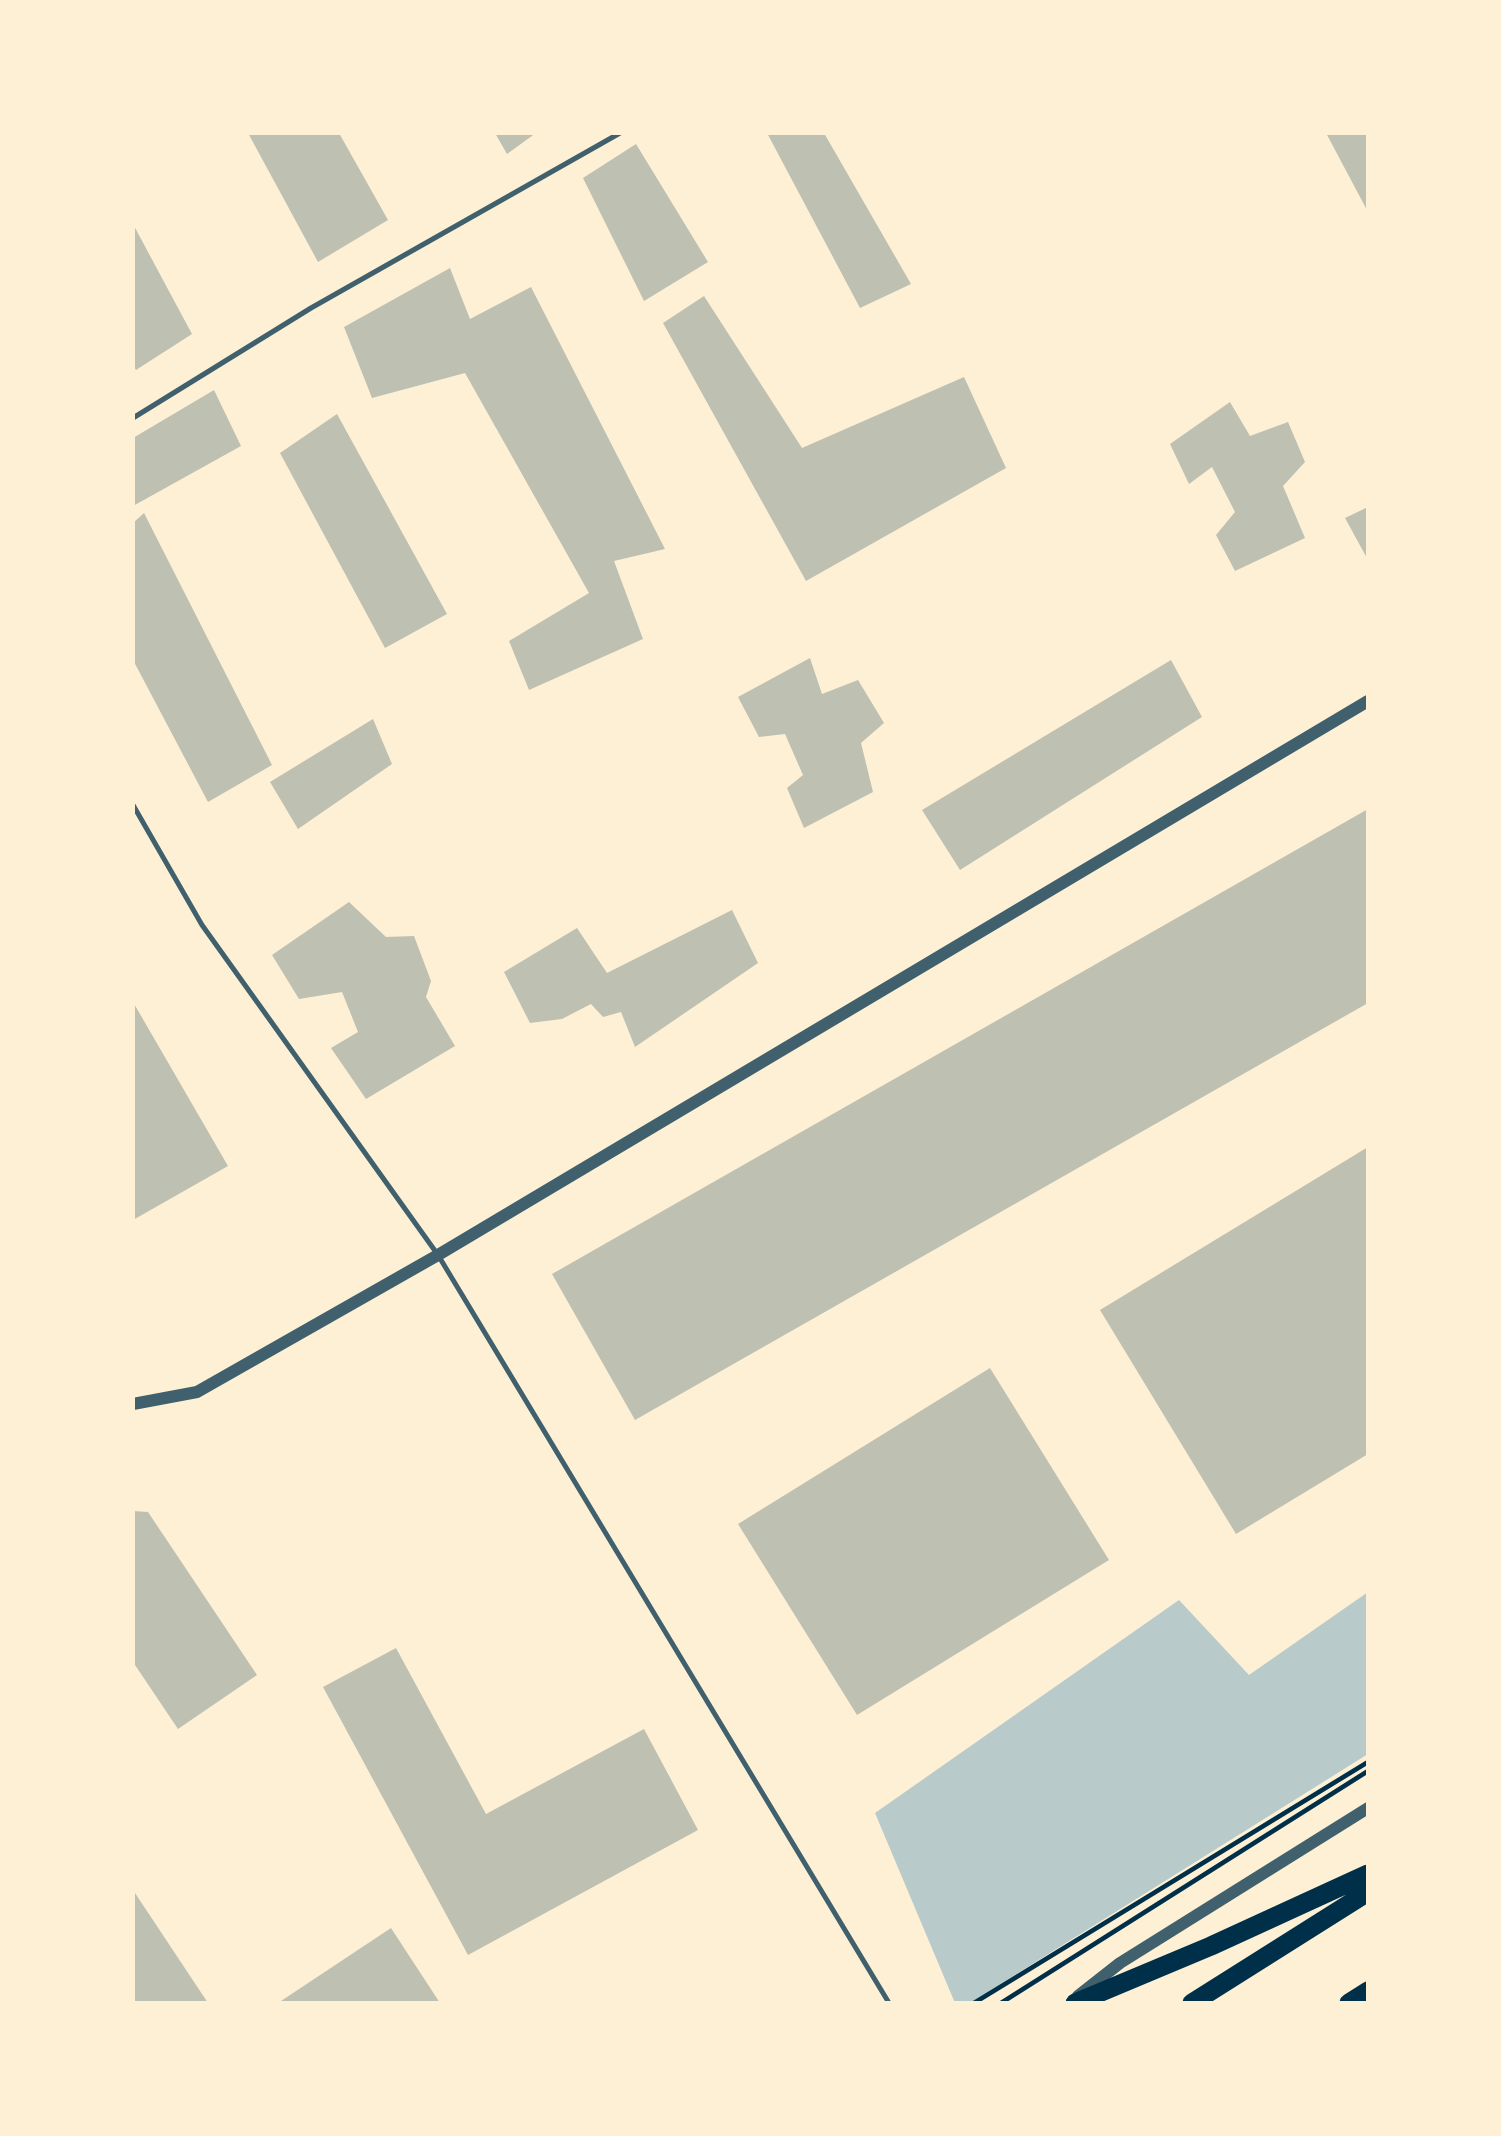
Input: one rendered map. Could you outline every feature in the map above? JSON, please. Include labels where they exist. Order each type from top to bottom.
[{"type":"highway","points":[[1075,2003],[1211,1946],[1368,1874]]},
{"type":"highway","points":[[1192,2003],[1368,1892]]},
{"type":"highway","points":[[1349,2003],[1368,1991]]},
{"type":"street","points":[[133,1404],[197,1392],[438,1255],[1368,701]]},
{"type":"street","points":[[1070,2003],[1120,1963],[1368,1808]]},
{"type":"lane","points":[[133,418],[311,308],[620,133]]},
{"type":"lane","points":[[133,805],[202,925],[438,1255],[889,2003]]},
{"type":"path","points":[[974,2003],[1368,1762]]},
{"type":"path","points":[[1001,2003],[1368,1771]]},
{"type":"shaded area","points":[[1368,1592],[1368,1754],[970,2003],[955,2003],[875,1813],[1179,1600],[1249,1675]]},
{"type":"building","points":[[248,133],[339,133],[388,220],[318,262]]},
{"type":"building","points":[[495,133],[536,133],[507,154]]},
{"type":"building","points":[[767,133],[824,133],[911,284],[860,308]]},
{"type":"building","points":[[1326,133],[1368,133],[1368,212]]},
{"type":"building","points":[[636,144],[708,262],[644,301],[583,178]]},
{"type":"building","points":[[133,224],[192,334],[136,370],[133,365]]},
{"type":"building","points":[[450,268],[470,319],[531,287],[665,549],[614,561],[643,639],[529,690],[509,641],[589,593],[465,373],[372,398],[344,327]]},
{"type":"building","points":[[704,296],[802,448],[964,377],[1006,468],[806,581],[663,323]]},
{"type":"building","points":[[214,390],[241,446],[133,506],[133,438]]},
{"type":"building","points":[[1230,402],[1250,436],[1288,422],[1305,462],[1283,486],[1305,538],[1235,571],[1216,535],[1235,512],[1212,467],[1189,484],[1170,444]]},
{"type":"building","points":[[337,414],[447,614],[385,648],[280,453]]},
{"type":"building","points":[[1368,507],[1368,560],[1345,518]]},
{"type":"building","points":[[144,513],[272,765],[208,802],[133,660],[133,523]]},
{"type":"building","points":[[810,658],[822,694],[858,680],[884,723],[861,743],[873,792],[804,828],[787,788],[803,775],[785,734],[759,737],[738,697]]},
{"type":"building","points":[[1171,660],[1202,717],[960,870],[922,810]]},
{"type":"building","points":[[373,719],[392,764],[298,829],[270,782]]},
{"type":"building","points":[[1368,809],[1368,1003],[635,1420],[552,1274]]},
{"type":"building","points":[[349,902],[386,937],[414,936],[431,981],[426,997],[455,1046],[366,1099],[331,1048],[358,1032],[342,992],[299,999],[272,955]]},
{"type":"building","points":[[732,910],[758,963],[635,1047],[621,1012],[603,1017],[591,1004],[562,1019],[530,1023],[504,972],[577,928],[607,973]]},
{"type":"building","points":[[133,1002],[228,1166],[133,1220]]},
{"type":"building","points":[[1368,1147],[1368,1454],[1236,1534],[1100,1310]]},
{"type":"building","points":[[990,1368],[1109,1560],[857,1715],[738,1524]]},
{"type":"building","points":[[133,1511],[148,1512],[257,1675],[178,1729],[133,1662]]},
{"type":"building","points":[[396,1648],[486,1814],[644,1729],[698,1830],[468,1955],[323,1687]]},
{"type":"building","points":[[133,1890],[208,2003],[133,2003]]},
{"type":"building","points":[[391,1928],[440,2003],[278,2003]]}]
